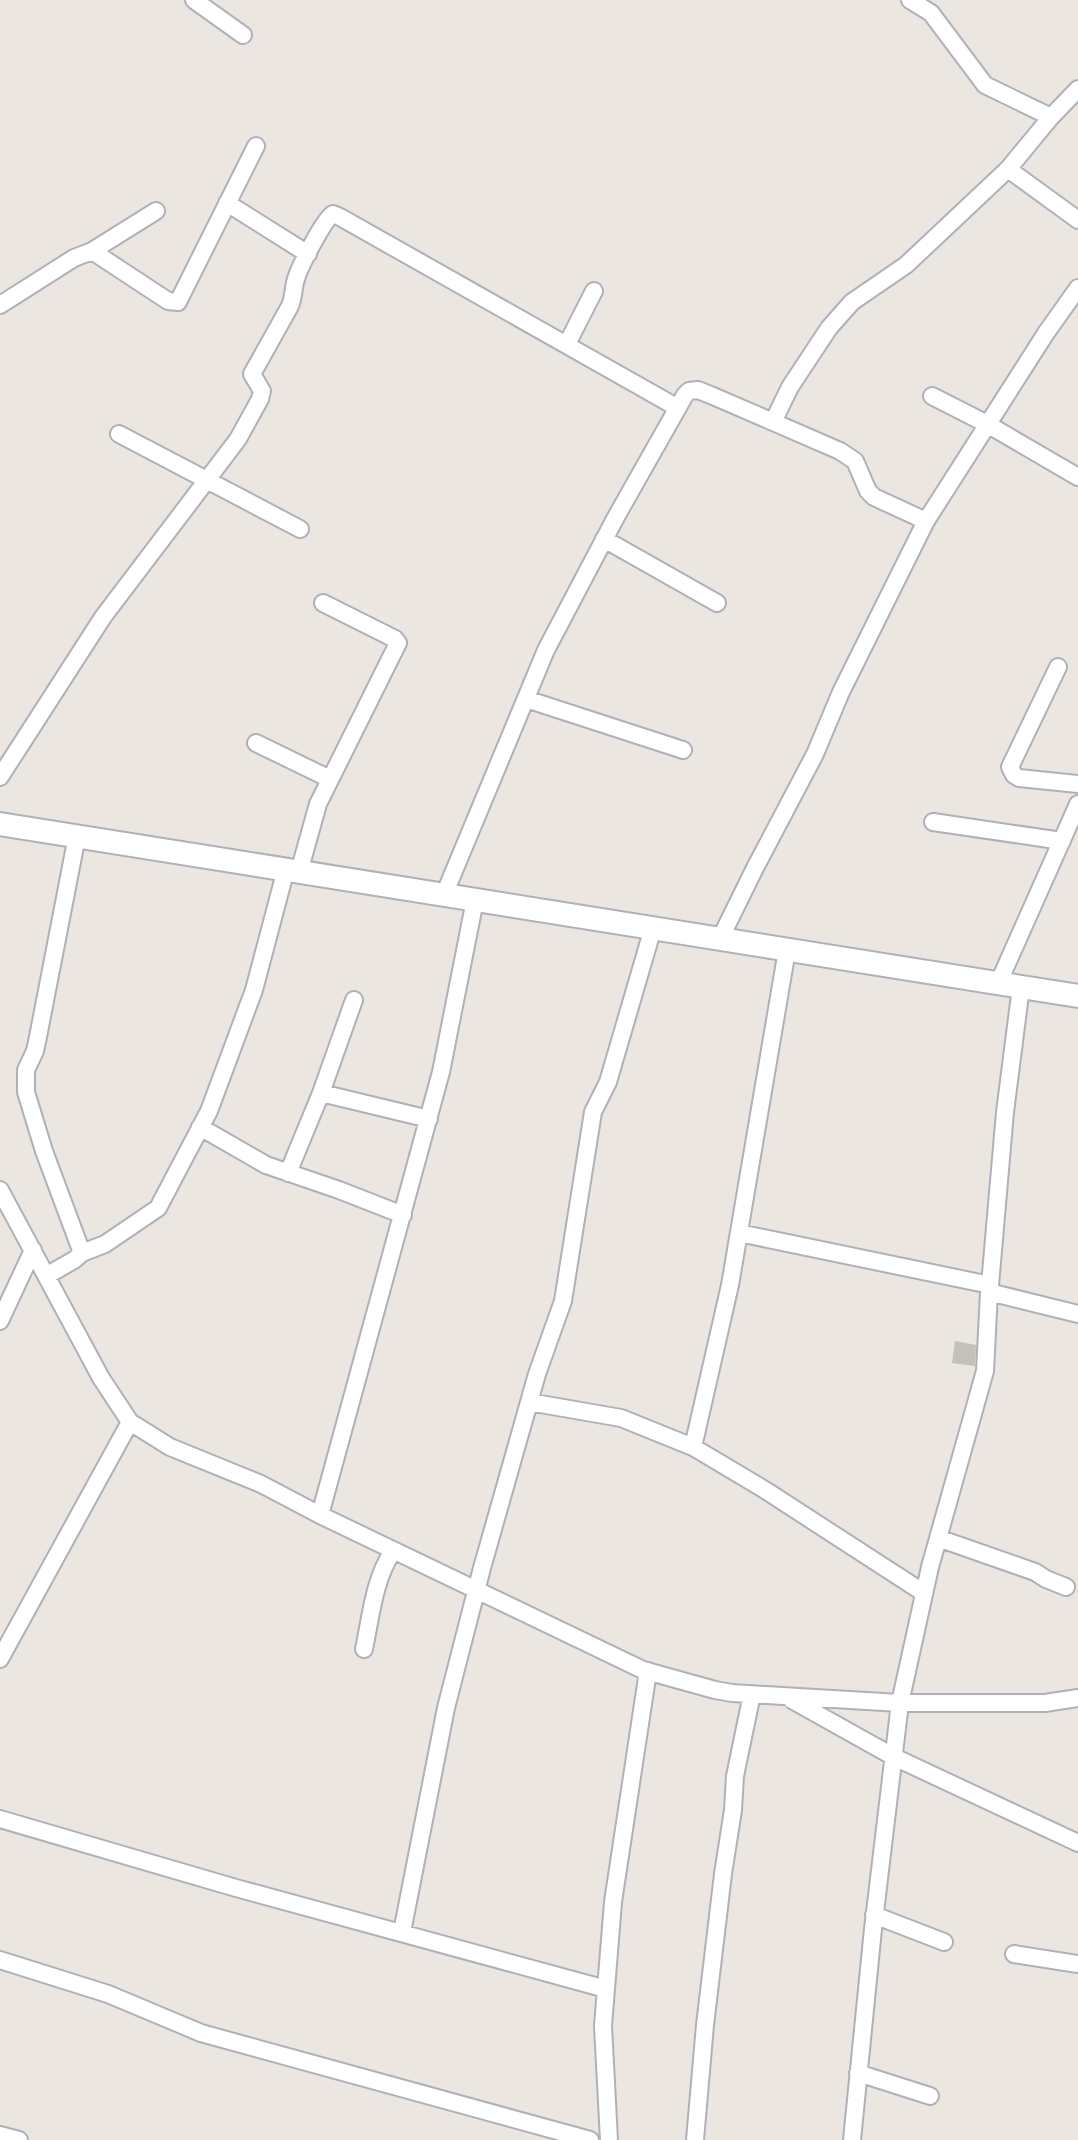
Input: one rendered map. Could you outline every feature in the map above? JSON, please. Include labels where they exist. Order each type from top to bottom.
[{"type":"main road","points":[[0,824],[1078,996]]},
{"type":"street","points":[[194,0],[243,35]]},
{"type":"street","points":[[910,0],[932,13],[986,85],[1051,117]]},
{"type":"street","points":[[773,422],[790,387],[829,328],[852,302],[906,265],[1008,170],[1078,87]]},
{"type":"street","points":[[92,251],[168,301],[178,302],[255,146]]},
{"type":"street","points":[[1008,170],[1078,220]]},
{"type":"street","points":[[227,204],[308,254]]},
{"type":"street","points":[[0,305],[74,258],[92,251],[156,211]]},
{"type":"street","points":[[0,777],[104,616],[238,439],[262,391],[252,374],[290,306],[295,291],[296,277],[328,217],[333,214],[678,408]]},
{"type":"street","points":[[720,939],[815,754],[855,662],[926,521],[987,424],[1078,288]]},
{"type":"street","points":[[567,344],[594,291]]},
{"type":"street","points":[[444,895],[546,650],[604,539],[689,391],[698,390],[840,452],[855,461],[868,491],[874,497],[926,521]]},
{"type":"street","points":[[932,396],[987,424],[1078,477]]},
{"type":"street","points":[[119,434],[300,529]]},
{"type":"street","points":[[604,539],[717,603]]},
{"type":"street","points":[[49,1274],[105,1244],[158,1208],[209,1111],[254,990],[292,870],[318,804],[398,643],[395,639],[323,603]]},
{"type":"street","points":[[1058,667],[1010,767],[1014,775],[1019,778],[1078,784]]},
{"type":"street","points":[[526,699],[683,750]]},
{"type":"street","points":[[256,743],[330,779]]},
{"type":"street","points":[[998,984],[1068,839],[1078,804]]},
{"type":"street","points":[[933,822],[1068,839]]},
{"type":"street","points":[[77,836],[35,1051],[26,1070],[26,1092],[78,1257]]},
{"type":"street","points":[[320,1515],[441,1072],[475,900]]},
{"type":"street","points":[[402,1932],[447,1708],[482,1568],[529,1402],[563,1301],[593,1112],[608,1082],[652,928]]},
{"type":"street","points":[[693,1447],[730,1285],[786,950]]},
{"type":"street","points":[[852,2140],[874,1915],[900,1703],[938,1538],[985,1371],[989,1289],[1005,1112],[1021,987]]},
{"type":"street","points":[[288,1173],[321,1093],[354,1000]]},
{"type":"street","points":[[321,1093],[429,1119]]},
{"type":"street","points":[[201,1126],[266,1165],[403,1215]]},
{"type":"street","points":[[0,1190],[49,1274],[101,1378],[130,1422],[170,1447],[261,1484],[393,1551],[648,1671],[715,1690],[787,1697],[900,1703],[1045,1703],[1078,1698]]},
{"type":"street","points":[[739,1233],[989,1289],[1078,1314]]},
{"type":"street","points":[[0,1321],[33,1250]]},
{"type":"street","points":[[529,1402],[621,1418],[693,1447],[765,1490],[924,1593]]},
{"type":"street","points":[[0,1659],[130,1422]]},
{"type":"street","points":[[938,1538],[1035,1572],[1066,1587]]},
{"type":"street","points":[[364,1649],[376,1589],[385,1563],[393,1551]]},
{"type":"street","points":[[609,2140],[603,2026],[613,1902],[648,1671]]},
{"type":"street","points":[[695,2140],[705,2025],[733,1810],[735,1776],[752,1694]]},
{"type":"street","points":[[787,1697],[894,1757],[1078,1843]]},
{"type":"street","points":[[0,1819],[236,1888],[606,1989]]},
{"type":"street","points":[[874,1915],[944,1942]]},
{"type":"street","points":[[1014,1954],[1078,1964]]},
{"type":"street","points":[[0,1960],[108,1994],[201,2033],[590,2140]]},
{"type":"street","points":[[858,2073],[930,2096]]},
{"type":"street","points":[[0,2135],[19,2140]]},
{"type":"building","points":[[955,1341],[976,1345],[975,1366],[952,1363]]}]
